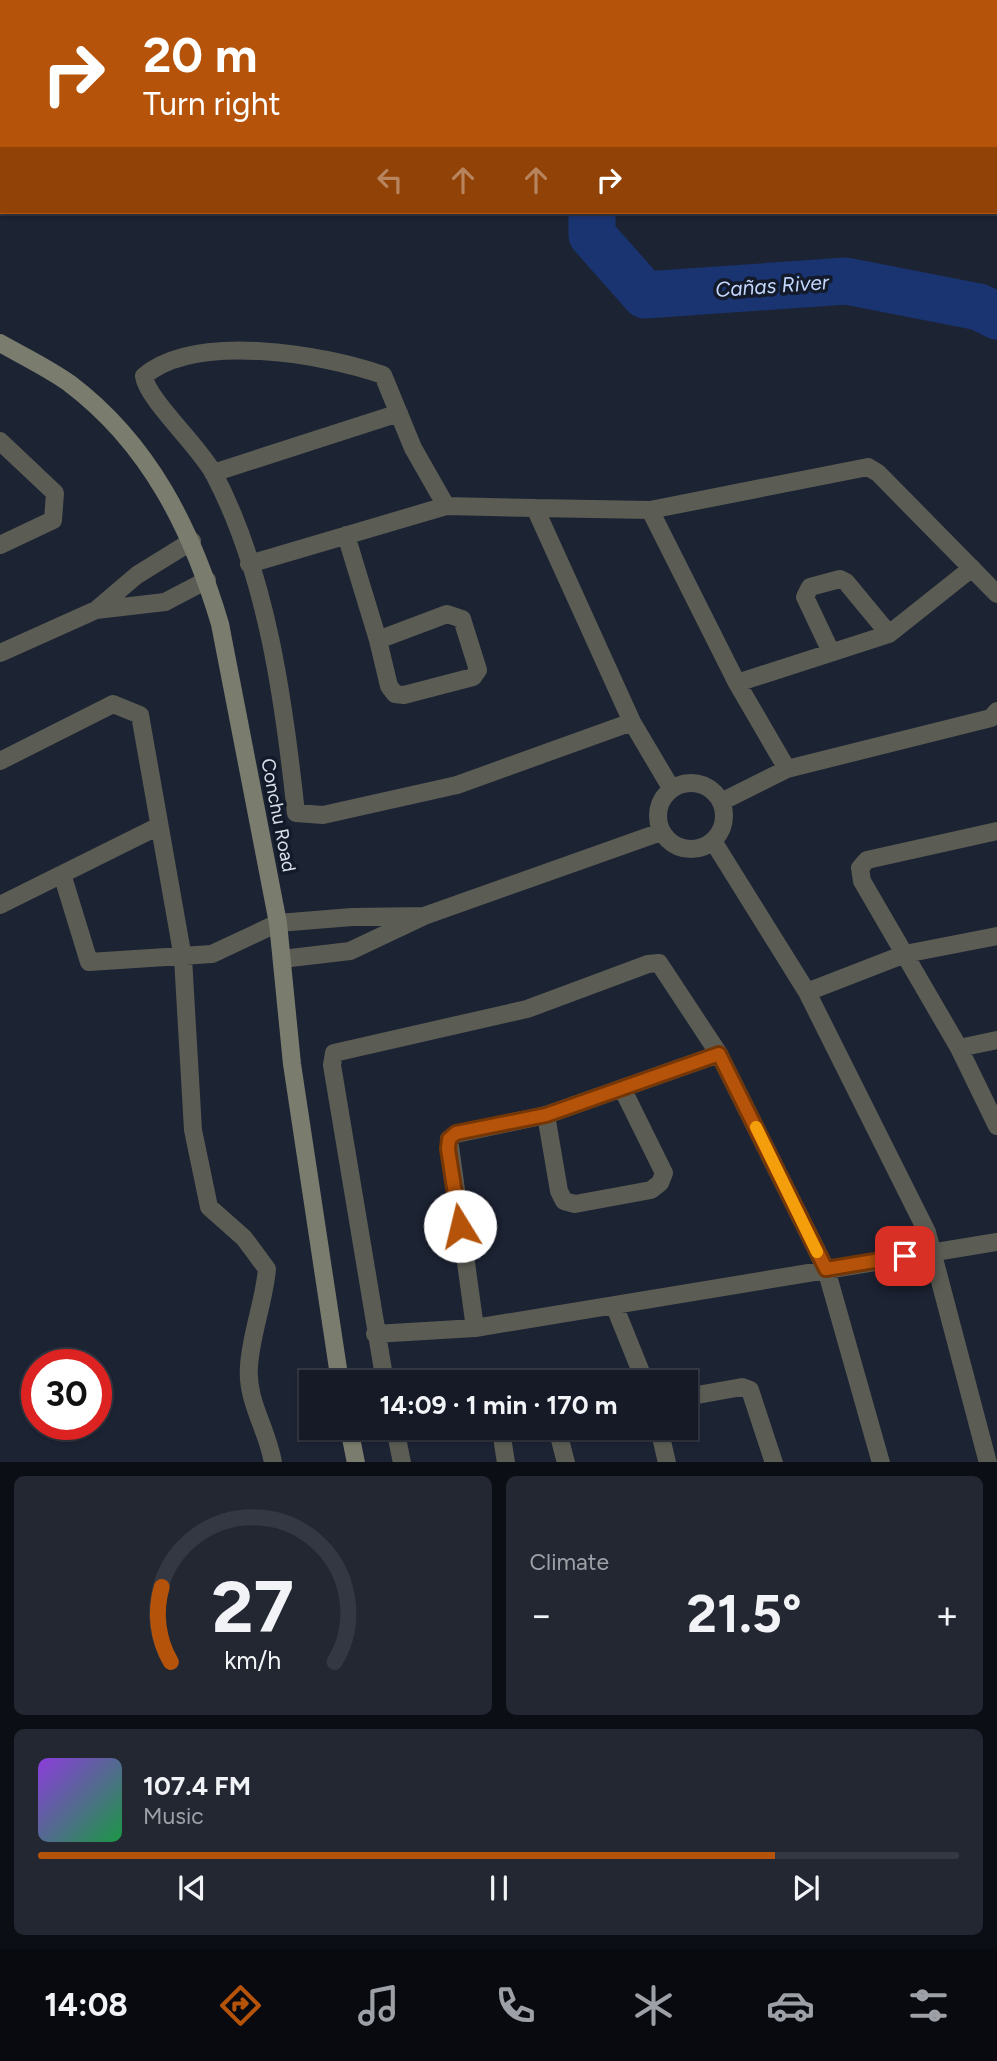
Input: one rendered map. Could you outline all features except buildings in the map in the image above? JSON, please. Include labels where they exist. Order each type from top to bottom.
[{"type":"main road","name":"Conchu Road","points":[[0,343],[68,383],[115,422],[159,477],[192,541],[207,580],[220,624],[278,923],[292,1064],[338,1370]]},
{"type":"main road","points":[[351,1440],[356,1462]]},
{"type":"street","points":[[446,506],[413,448],[383,375],[286,354],[246,350],[206,351],[153,368],[144,376],[145,388],[185,432],[213,473],[249,564],[277,671],[296,813],[334,814],[457,785],[632,722]]},
{"type":"street","points":[[213,473],[399,413]]},
{"type":"street","points":[[0,441],[55,493],[52,520],[0,545]]},
{"type":"street","points":[[249,564],[446,506],[650,510],[868,467],[878,473],[997,594]]},
{"type":"street","points":[[535,508],[632,722],[671,789]]},
{"type":"street","points":[[650,510],[737,683],[787,769]]},
{"type":"street","points":[[346,535],[378,640],[388,686],[395,694],[404,695],[473,677],[478,670],[462,619],[456,615],[447,614],[378,640]]},
{"type":"street","points":[[0,653],[96,610],[136,575],[192,541]]},
{"type":"street","points":[[737,683],[889,634],[972,568]]},
{"type":"street","points":[[96,610],[165,602],[207,580]]},
{"type":"street","points":[[831,652],[805,597],[810,587],[834,580],[846,582],[889,634]]},
{"type":"street","points":[[0,761],[113,704],[140,715],[183,958],[193,1130],[209,1208],[244,1238],[267,1269],[265,1297],[248,1367],[256,1412],[273,1462]]},
{"type":"street","points":[[721,802],[787,769],[995,718]]},
{"type":"street","points":[[694,782],[705,786],[721,802],[723,822],[713,841],[692,849],[680,847],[661,832],[658,808],[671,789],[694,782]]},
{"type":"street","points":[[0,905],[159,826]]},
{"type":"street","points":[[997,831],[867,860],[860,867],[862,881],[959,1048],[997,1126]]},
{"type":"street","points":[[282,960],[351,951],[424,916],[661,832]]},
{"type":"street","points":[[713,841],[807,992],[927,1232],[988,1462]]},
{"type":"street","points":[[62,874],[89,962],[183,958],[212,954],[278,923],[352,917],[424,916]]},
{"type":"street","points":[[807,992],[905,954],[997,936]]},
{"type":"street","points":[[382,1370],[331,1065],[334,1053],[527,1009],[648,964],[659,963],[719,1054],[826,1269],[881,1462]]},
{"type":"street","points":[[959,1048],[997,1040]]},
{"type":"street","points":[[475,1328],[449,1139],[456,1133],[546,1115],[719,1054]]},
{"type":"street","points":[[546,1115],[559,1191],[564,1201],[575,1203],[651,1190],[660,1183],[664,1173],[622,1088]]},
{"type":"street","points":[[375,1334],[475,1328],[997,1242]]},
{"type":"street","points":[[614,1305],[640,1370]]},
{"type":"street","points":[[698,1395],[742,1387],[750,1390],[754,1395],[774,1462]]},
{"type":"street","points":[[397,1440],[402,1462]]},
{"type":"street","points":[[500,1440],[506,1462]]},
{"type":"street","points":[[560,1440],[566,1462]]},
{"type":"street","points":[[662,1440],[667,1462]]},
{"type":"waterway","name":"Cañas River","points":[[592,214],[592,235],[645,295],[846,281],[979,307],[997,316]]},
{"type":"slow traffic","points":[[756,1127],[817,1252]]},
{"type":"route","points":[[460,1226],[448,1149],[449,1139],[456,1133],[546,1115],[719,1054],[826,1269],[905,1256]]}]
